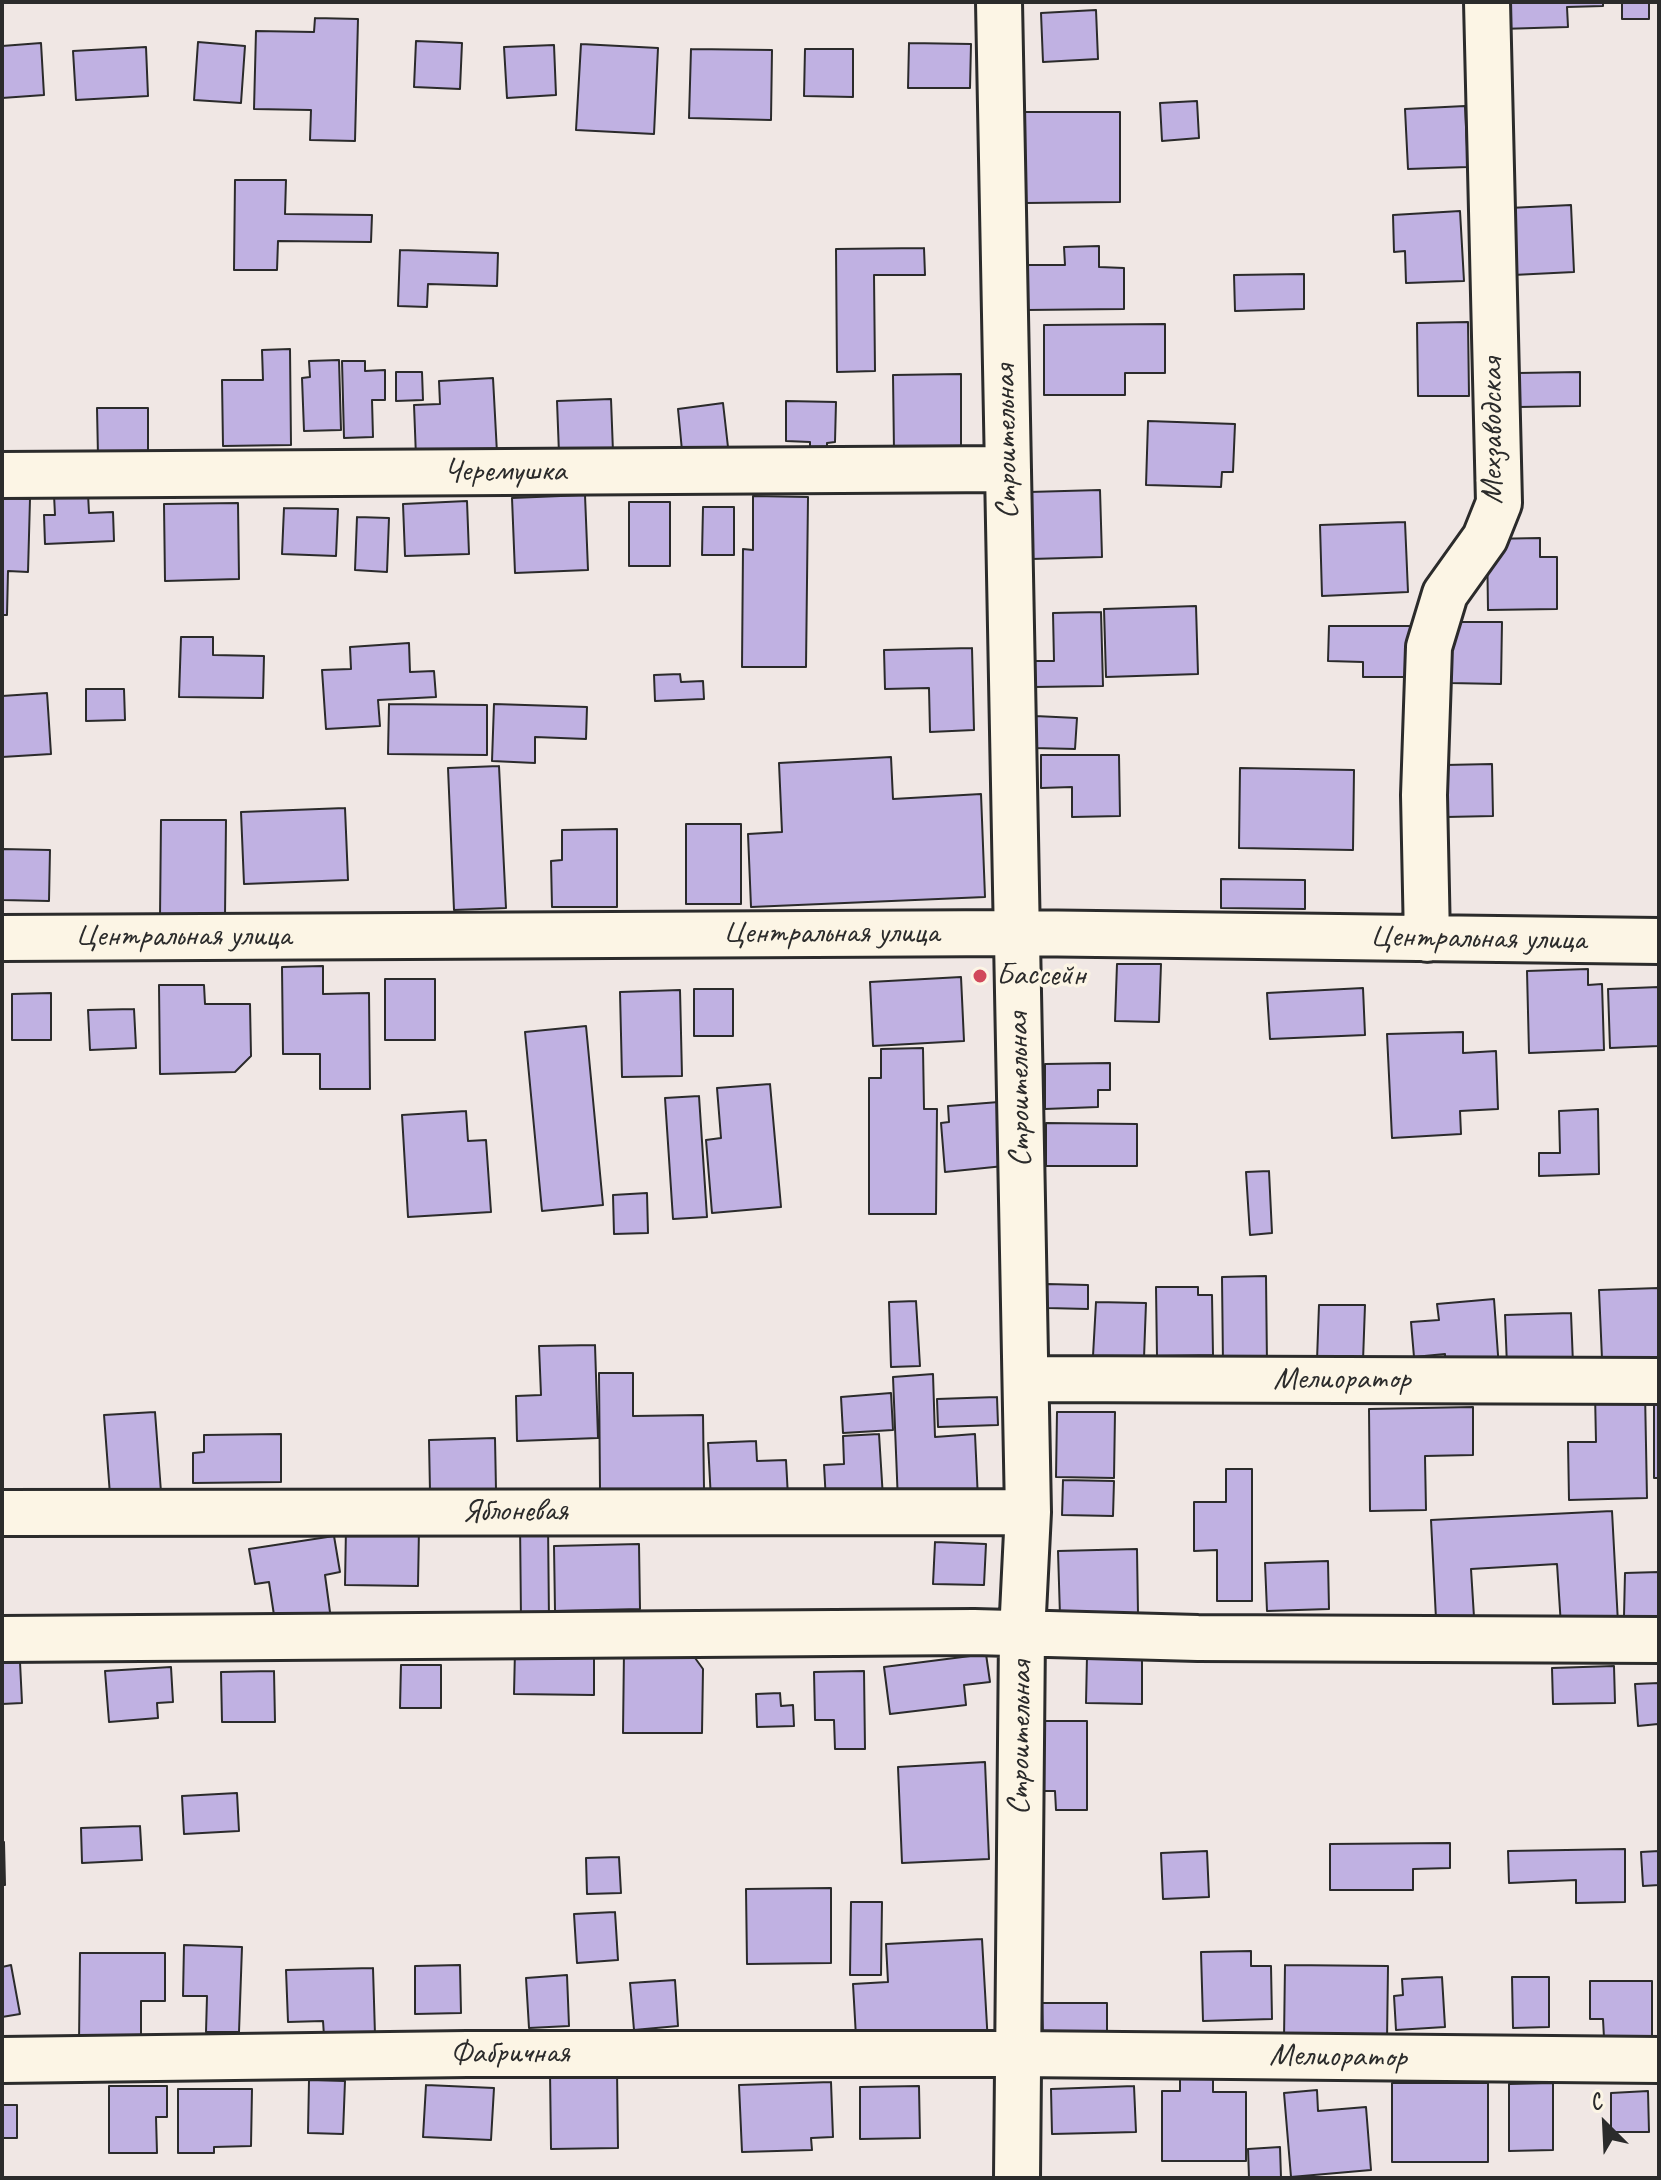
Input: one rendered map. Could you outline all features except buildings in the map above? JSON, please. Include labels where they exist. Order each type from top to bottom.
[{"type":"street","name":"Строительная","points":[[999,2],[1028,1512],[1022,1634],[1017,2178]]},
{"type":"street","name":"Мехзаводская","points":[[1427,939],[1424,795],[1429,647],[1445,594],[1485,538],[1499,503],[1487,2]]},
{"type":"street","name":"Черемушка","points":[[2,475],[1008,469]]},
{"type":"street","name":"Центральная улица","points":[[2,938],[1017,933],[1659,941]]},
{"type":"street","name":"Мелиоратор","points":[[1026,1379],[1659,1381]]},
{"type":"street","name":"Яблоневая","points":[[2,1513],[1028,1512]]},
{"type":"street","points":[[2,1639],[959,1632],[1659,1640]]},
{"type":"street","name":"Фабричная","points":[[2,2060],[467,2054],[1017,2054]]},
{"type":"street","name":"Мелиоратор","points":[[1017,2054],[1659,2060]]},
{"type":"place","name":"Бассейн","points":[[980,976]]}]
